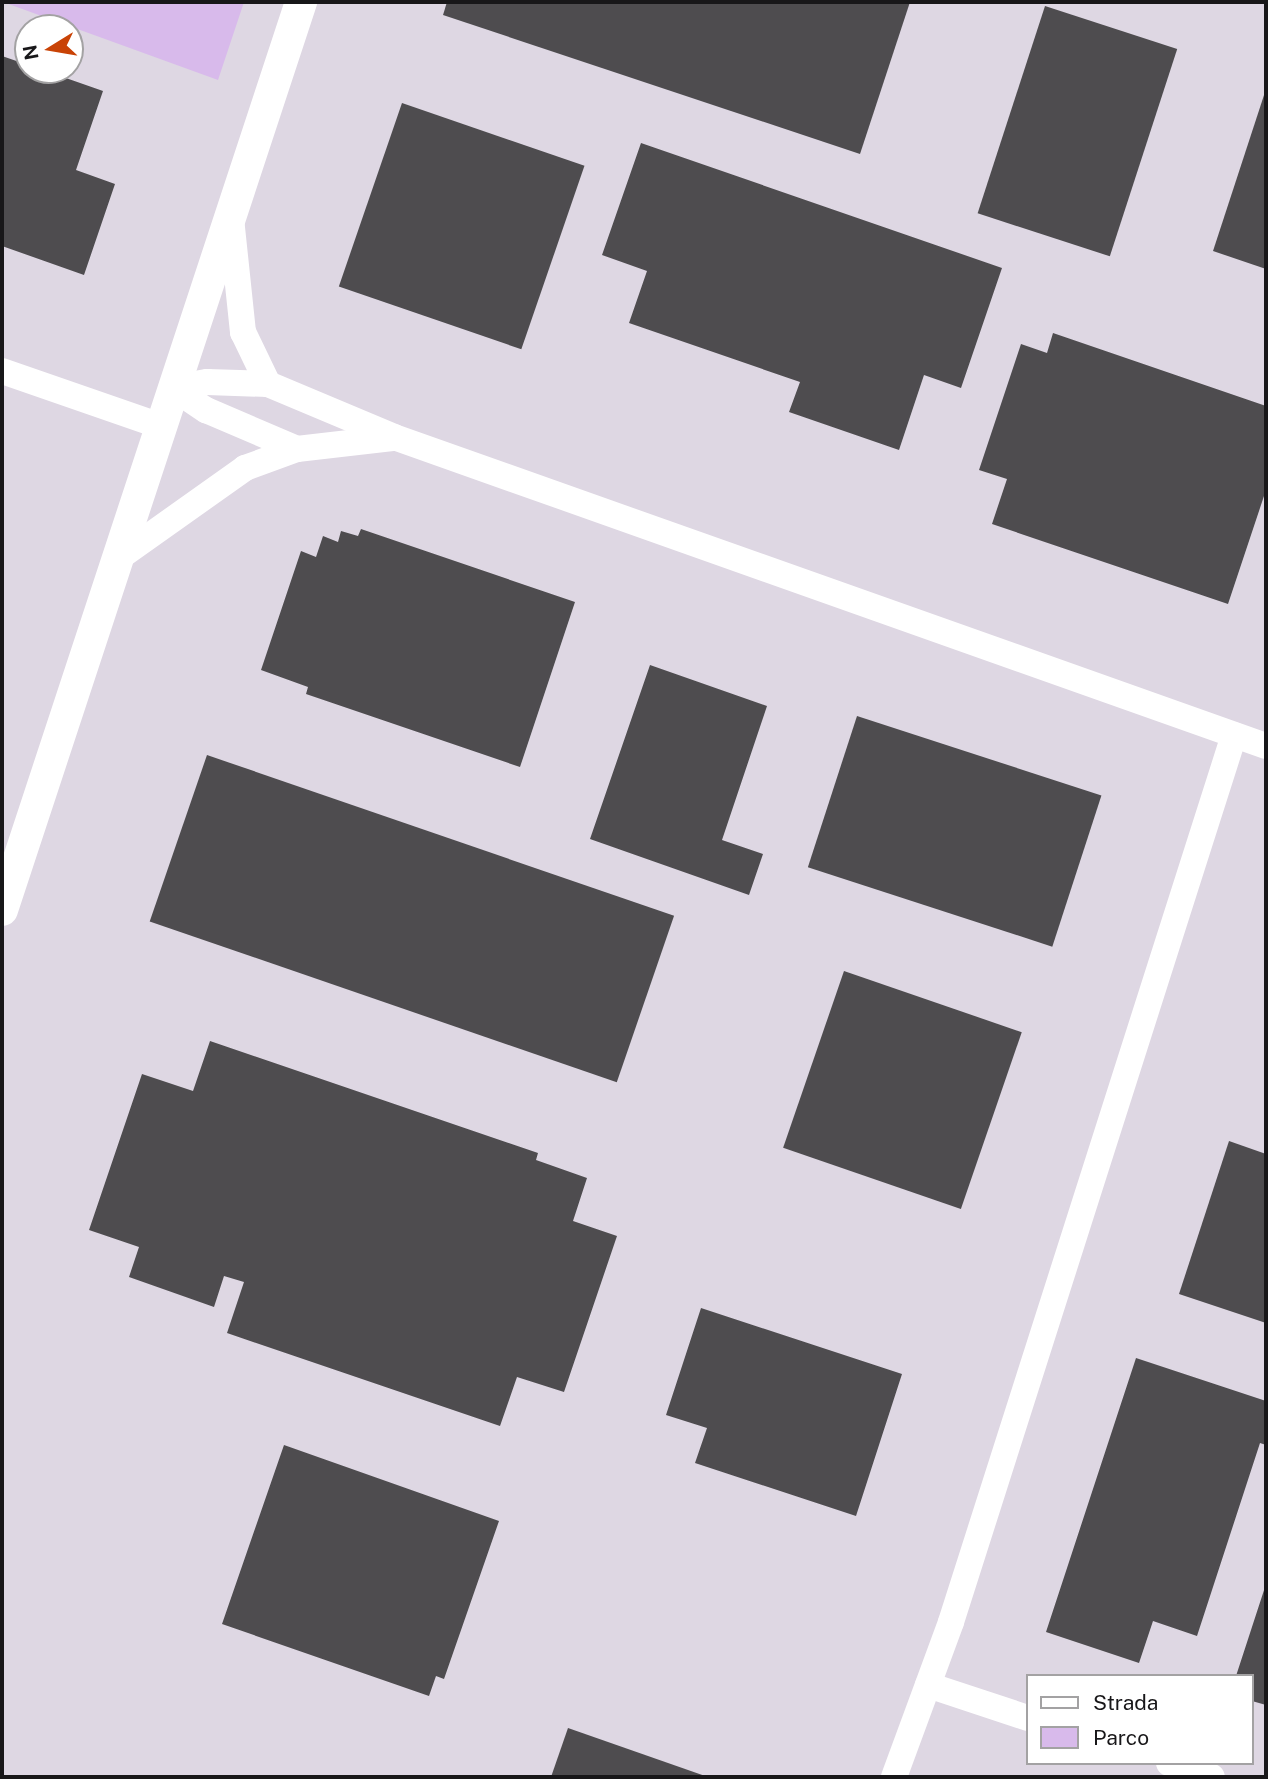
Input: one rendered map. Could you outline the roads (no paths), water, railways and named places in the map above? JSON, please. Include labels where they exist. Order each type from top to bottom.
[{"type":"street","points":[[2,910],[301,2]]},
{"type":"street","points":[[231,216],[243,332],[268,383]]},
{"type":"street","points":[[2,371],[162,426]]},
{"type":"street","points":[[173,388],[207,382],[268,383],[394,438],[1266,746]]},
{"type":"street","points":[[173,388],[206,410],[297,449]]},
{"type":"street","points":[[117,559],[245,468],[297,449],[394,438]]},
{"type":"street","points":[[894,1777],[928,1685],[1234,735]]},
{"type":"street","points":[[928,1685],[1026,1716]]},
{"type":"street","points":[[1175,1765],[1212,1777]]}]
